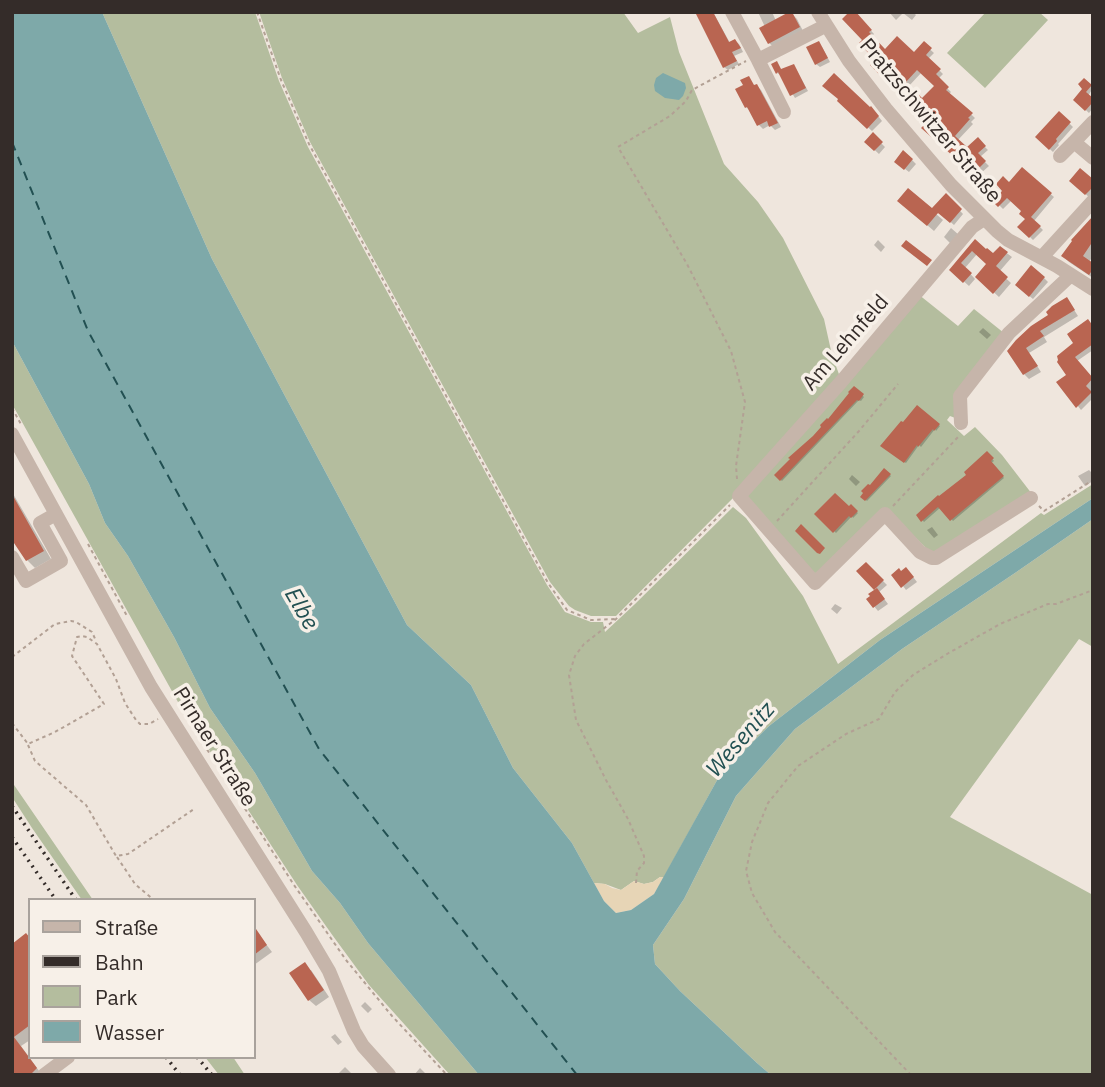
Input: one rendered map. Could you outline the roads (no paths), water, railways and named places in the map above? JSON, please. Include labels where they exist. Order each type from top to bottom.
[{"type":"street","points":[[732,12],[784,112]]},
{"type":"street","name":"Pratzschwitzer Straße","points":[[818,12],[849,61],[886,109],[984,219],[1008,240],[1042,257],[1093,289]]},
{"type":"street","points":[[757,58],[825,26]]},
{"type":"street","points":[[1060,156],[1093,122]]},
{"type":"street","points":[[1074,142],[1093,158]]},
{"type":"street","points":[[1042,257],[1093,201]]},
{"type":"street","name":"Am Lehnfeld","points":[[984,219],[972,227],[841,382],[739,496],[816,583],[885,514],[920,552],[936,558],[1031,498]]},
{"type":"street","points":[[961,424],[960,396],[1009,333],[1071,275]]},
{"type":"street","name":"Pirnaer Straße","points":[[19,433],[56,514],[151,687],[306,932],[329,971],[363,1046],[390,1075]]},
{"type":"street","points":[[12,556],[26,581],[61,561],[40,523],[56,514]]},
{"type":"street","points":[[44,1075],[64,1059]]},
{"type":"water","name":"Elbe","points":[[12,12],[102,12],[212,259],[407,625],[471,685],[513,768],[572,843],[604,901],[616,913],[631,910],[654,894],[721,773],[769,726],[880,640],[1093,498],[1093,519],[902,649],[795,729],[736,796],[684,899],[653,945],[655,964],[680,991],[771,1075],[479,1075],[368,943],[340,903],[312,871],[255,773],[210,708],[174,637],[128,556],[105,523],[89,484],[12,341]]},
{"type":"water","points":[[663,73],[685,83],[686,88],[679,100],[665,98],[655,91],[656,78]]},
{"type":"railway","points":[[12,806],[75,898]]},
{"type":"railway","points":[[12,837],[55,898]]},
{"type":"railway","points":[[168,1059],[180,1075]]},
{"type":"railway","points":[[199,1059],[212,1075]]},
{"type":"water label","name":"Wesenitz","points":[[741,740]]}]
